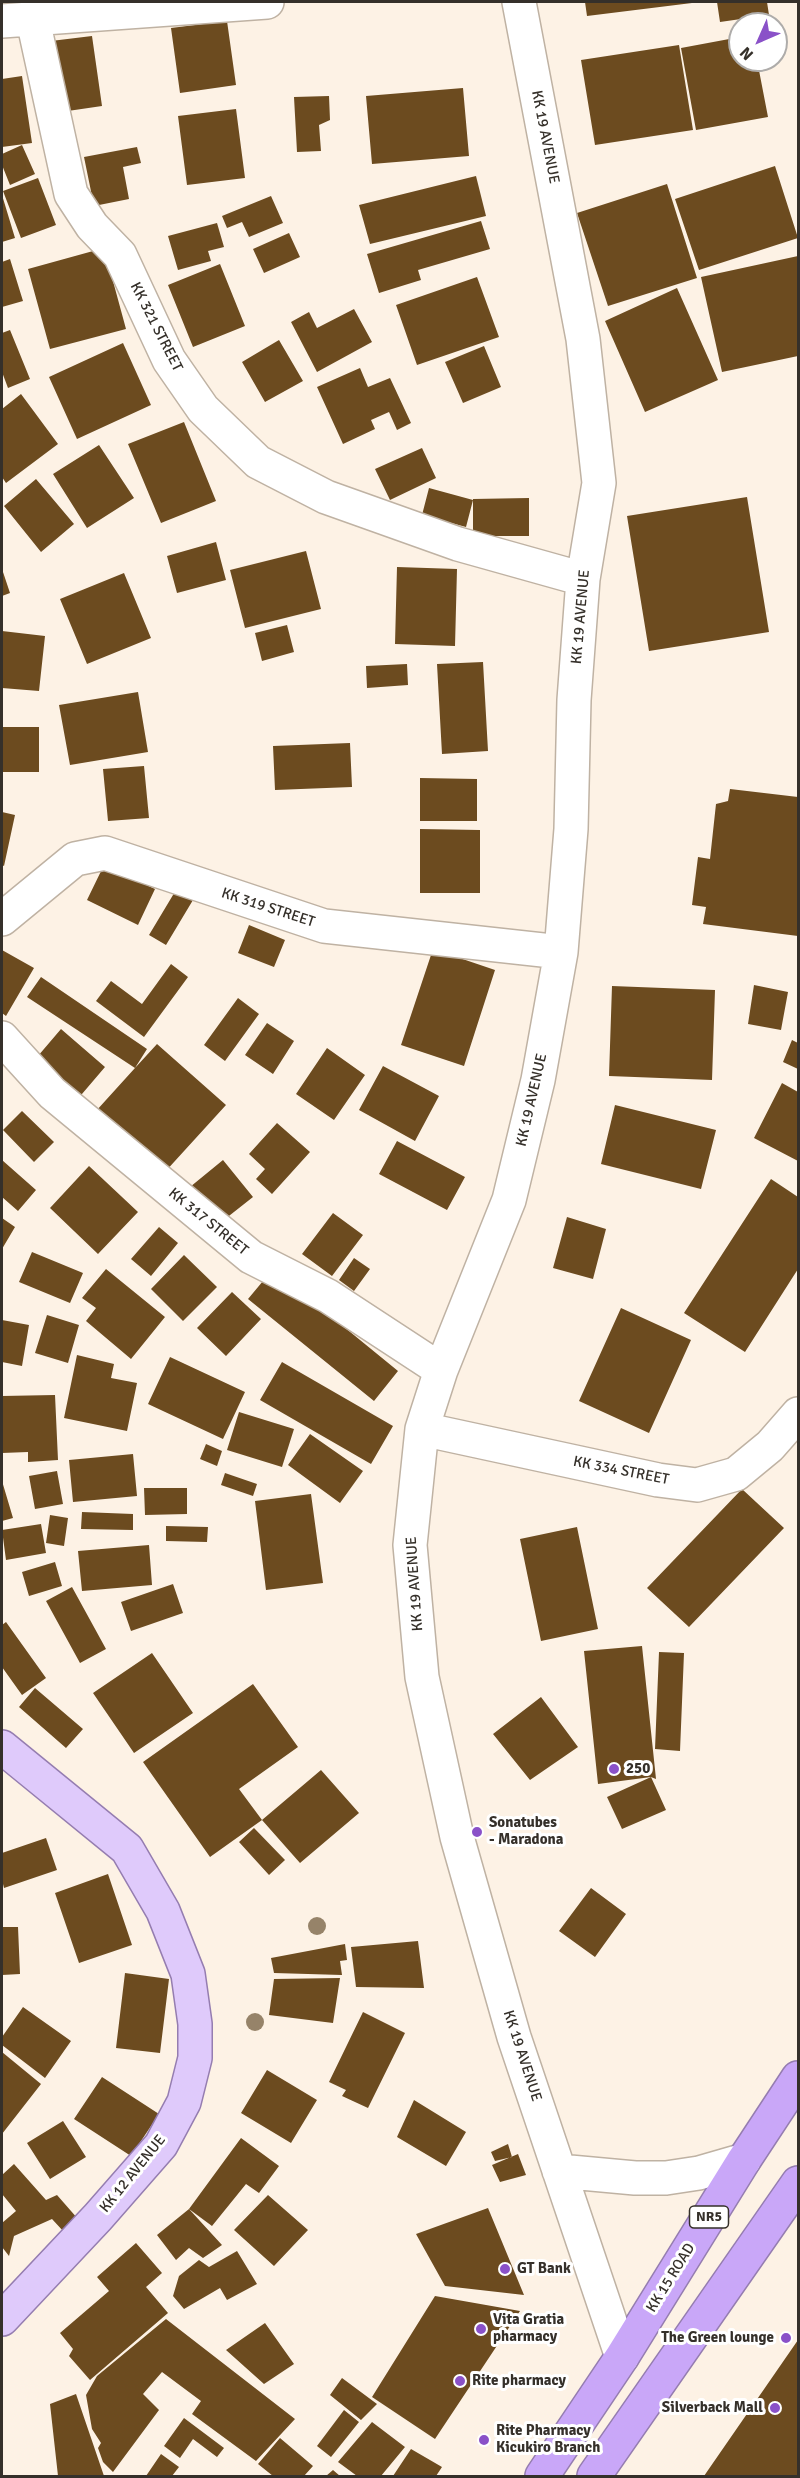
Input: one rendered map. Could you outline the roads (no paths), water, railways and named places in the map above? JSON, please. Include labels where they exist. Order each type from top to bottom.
[{"type":"highway","name":"KK 15 ROAD","points":[[542,2476],[622,2357],[744,2160],[798,2078]]},
{"type":"highway","points":[[594,2476],[798,2183]]},
{"type":"main road","name":"KK 12 AVENUE","points":[[2,1747],[127,1849],[163,1911],[188,1974],[195,2024],[195,2058],[184,2102],[161,2145],[98,2217],[2,2319]]},
{"type":"street","points":[[17,20],[267,2]]},
{"type":"street","name":"KK 19 AVENUE","points":[[519,2],[583,339],[599,483],[583,579],[574,700],[571,829],[561,952],[538,1080],[509,1200],[441,1370],[422,1429],[410,1545],[422,1677],[457,1837],[514,2037],[622,2357]]},
{"type":"street","name":"KK 321 STREET","points":[[17,20],[71,194],[92,226],[120,255],[170,360],[203,409],[258,462],[326,497],[458,544],[583,579]]},
{"type":"street","name":"KK 319 STREET","points":[[2,919],[75,859],[105,853],[324,926],[561,952]]},
{"type":"street","name":"KK 317 STREET","points":[[2,1038],[52,1093],[251,1257],[328,1296],[441,1370]]},
{"type":"street","name":"KK 334 STREET","points":[[422,1429],[658,1480],[697,1485],[736,1474],[770,1446],[798,1414]]},
{"type":"street","points":[[559,2170],[635,2178],[666,2178],[699,2174],[744,2160]]},
{"type":"place","name":"250","points":[[614,1769]]},
{"type":"place","name":"Sonatubes - Maradona","points":[[477,1832]]},
{"type":"place","name":"GT Bank","points":[[505,2269]]},
{"type":"place","name":"Vita Gratia pharmacy","points":[[481,2329]]},
{"type":"place","name":"The Green lounge","points":[[786,2338]]},
{"type":"place","name":"Rite pharmacy","points":[[460,2381]]},
{"type":"place","name":"Silverback Mall","points":[[775,2408]]},
{"type":"place","name":"Rite Pharmacy Kicukiro Branch","points":[[484,2440]]}]
